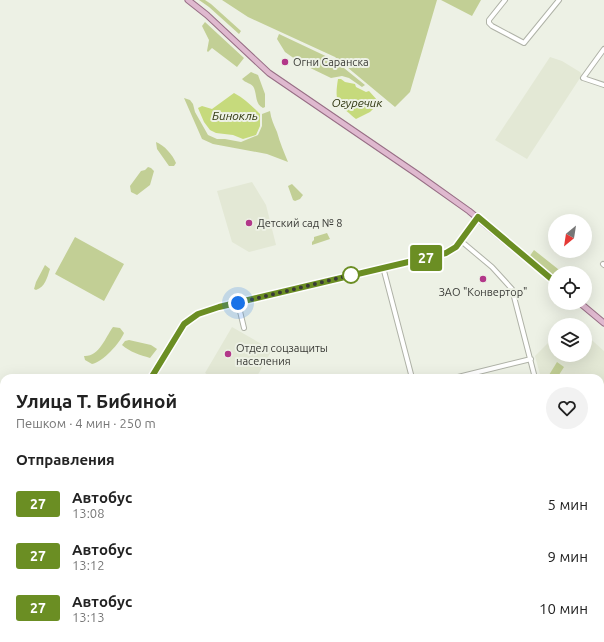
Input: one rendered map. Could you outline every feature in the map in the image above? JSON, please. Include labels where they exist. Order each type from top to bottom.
[{"type":"main road","points":[[188,0],[207,15],[255,61],[276,78],[478,217],[548,276]]},
{"type":"main road","points":[[588,310],[604,323]]},
{"type":"street","points":[[505,0],[489,20],[489,23],[524,44],[559,0]]},
{"type":"street","points":[[604,49],[583,78],[604,85]]},
{"type":"street","points":[[153,374],[180,329],[188,320],[198,314],[207,310],[446,253],[453,250],[461,241],[478,217]]},
{"type":"street","points":[[461,241],[506,280],[512,289],[534,374]]},
{"type":"street","points":[[383,267],[411,374]]},
{"type":"street","points":[[238,303],[244,328]]},
{"type":"street","points":[[470,374],[530,359]]},
{"type":"shaded area","points":[[199,0],[205,0],[211,4],[241,31],[239,34],[209,7]]},
{"type":"shaded area","points":[[222,0],[437,0],[410,92],[395,107],[335,57],[248,17]]},
{"type":"shaded area","points":[[441,0],[481,0],[472,16]]},
{"type":"shaded area","points":[[205,22],[244,58],[237,67],[212,48],[208,52],[207,51],[209,40],[202,26]]},
{"type":"shaded area","points":[[279,34],[334,60],[365,85],[362,87],[349,78],[342,76],[331,78],[302,64],[285,52],[277,39]]},
{"type":"shaded area","points":[[550,57],[562,61],[580,72],[582,75],[527,159],[495,140]]},
{"type":"shaded area","points":[[251,72],[258,75],[265,94],[265,107],[263,108],[257,102],[253,86],[242,79]]},
{"type":"shaded area","points":[[184,98],[190,100],[193,104],[195,112],[208,135],[217,139],[241,142],[258,135],[262,126],[262,114],[270,111],[288,162],[267,154],[213,144],[202,139]]},
{"type":"shaded area","points":[[156,142],[162,145],[175,160],[176,163],[174,166],[169,166],[157,149]]},
{"type":"shaded area","points":[[148,167],[154,171],[150,185],[137,195],[131,192],[130,186],[141,171]]},
{"type":"shaded area","name":"Детский сад № 8","points":[[252,182],[266,205],[276,245],[249,252],[232,242],[217,191]]},
{"type":"shaded area","points":[[292,184],[303,195],[300,199],[295,201],[293,200],[288,186]]},
{"type":"shaded area","points":[[327,233],[330,239],[312,245],[314,237]]},
{"type":"shaded area","points":[[75,237],[124,264],[104,301],[55,274]]},
{"type":"shaded area","points":[[534,250],[554,266],[548,266],[548,273],[529,257]]},
{"type":"shaded area","points":[[45,265],[50,269],[48,276],[42,287],[36,290],[34,289],[36,282]]},
{"type":"shaded area","points":[[113,327],[120,328],[124,333],[115,347],[96,363],[92,364],[85,360],[84,356],[98,350]]},
{"type":"shaded area","points":[[232,327],[272,350],[258,374],[205,373]]},
{"type":"shaded area","points":[[129,340],[151,345],[157,349],[150,358],[143,356],[122,345],[125,341]]},
{"type":"shaded area","points":[[592,340],[604,351],[604,374],[540,374],[535,356],[548,343],[548,362],[592,362]]},
{"type":"shaded area","points":[[557,362],[564,367],[560,374],[550,374]]},
{"type":"water","name":"Огуречик","points":[[338,79],[355,84],[356,87],[366,92],[369,91],[379,103],[370,112],[356,119],[341,106],[337,98]]},
{"type":"water","name":"Бинокль","points":[[234,93],[245,100],[260,114],[260,126],[256,135],[243,139],[233,135],[216,133],[210,130],[204,122],[198,108],[202,106],[212,109]]},
{"type":"bus line","name":"27","points":[[153,374],[180,329],[193,316],[219,307],[446,253],[456,247],[478,217],[548,276]]},
{"type":"place","name":"Огни Саранска","points":[[285,62]]},
{"type":"place","name":"Детский сад № 8","points":[[249,223]]},
{"type":"place","name":"ЗАО \"Конвертор\"","points":[[483,279]]},
{"type":"place","name":"Отдел соцзащиты населения","points":[[228,354]]},
{"type":"route","points":[[238,303],[351,275]]}]
